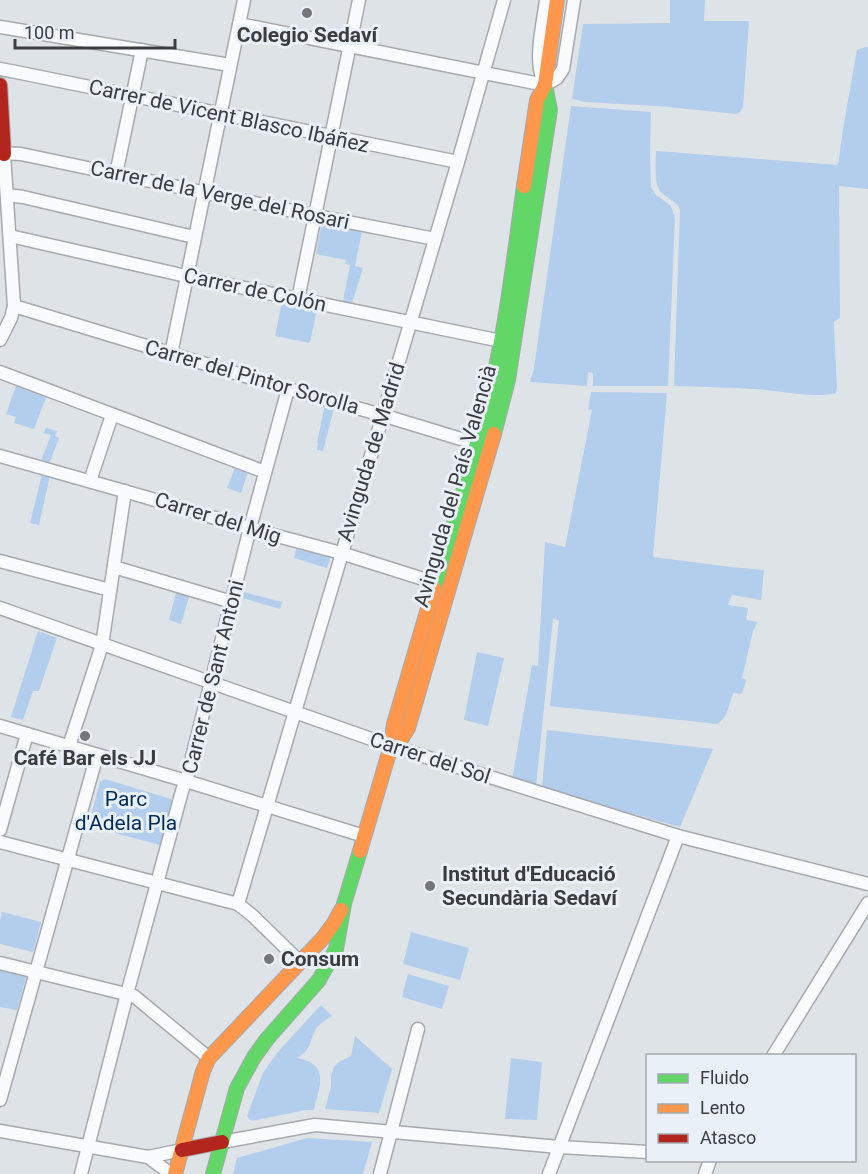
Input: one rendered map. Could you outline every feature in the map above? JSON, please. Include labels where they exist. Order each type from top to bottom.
[{"type":"street","points":[[171,354],[244,0]]},
{"type":"street","points":[[298,299],[360,0]]},
{"type":"street","name":"Avinguda de Madrid","points":[[238,904],[504,0]]},
{"type":"street","name":"Avinguda del País Valencià","points":[[213,1174],[237,1088],[267,1039],[319,980],[336,949],[345,904],[391,746],[394,724],[436,583],[508,380],[549,110],[549,101],[539,68],[546,0]]},
{"type":"street","points":[[239,24],[545,85],[557,0]]},
{"type":"street","name":"Avinguda del País Valencià","points":[[391,746],[402,738],[408,728],[484,446],[537,100],[545,85],[557,78],[563,69],[574,0]]},
{"type":"street","points":[[0,27],[230,65]]},
{"type":"street","points":[[116,174],[142,50]]},
{"type":"street","name":"Carrer de Vicent Blasco Ibáñez","points":[[0,69],[458,162]]},
{"type":"street","points":[[0,85],[2,153],[7,195],[6,232],[14,306],[0,340]]},
{"type":"street","name":"Carrer de la Verge del Rosari","points":[[2,153],[21,154],[435,239]]},
{"type":"street","points":[[7,195],[23,196],[194,237]]},
{"type":"street","name":"Carrer de Colón","points":[[6,232],[186,276],[501,341]]},
{"type":"street","name":"Carrer del Pintor Sorolla","points":[[14,306],[484,446]]},
{"type":"street","points":[[501,341],[508,344],[512,354]]},
{"type":"street","points":[[0,372],[265,471]]},
{"type":"street","name":"Carrer de Sant Antoni","points":[[81,1174],[288,388]]},
{"type":"street","points":[[90,481],[112,415]]},
{"type":"street","name":"Carrer del Mig","points":[[0,456],[341,553],[436,583]]},
{"type":"street","points":[[69,746],[102,645],[124,491]]},
{"type":"street","points":[[0,561],[110,590]]},
{"type":"street","points":[[114,567],[232,602]]},
{"type":"street","name":"Carrer del Sol","points":[[0,608],[391,746],[678,836],[868,884]]},
{"type":"street","points":[[0,726],[364,836]]},
{"type":"street","points":[[0,830],[27,734]]},
{"type":"street","points":[[0,1100],[97,755]]},
{"type":"street","points":[[549,1174],[678,836]]},
{"type":"street","points":[[0,842],[238,904],[319,980]]},
{"type":"street","points":[[774,1054],[868,903]]},
{"type":"street","name":"Avinguda del País Valencià","points":[[148,1157],[173,1174],[182,1150],[203,1071],[209,1058],[300,962],[328,930],[345,904]]},
{"type":"street","points":[[0,963],[127,994],[140,1000],[209,1058]]},
{"type":"street","points":[[380,1174],[418,1029]]},
{"type":"street","points":[[0,1131],[148,1157],[315,1125],[559,1147],[646,1152]]},
{"type":"green space","points":[[670,0],[705,0],[704,21],[749,21],[743,107],[740,112],[737,114],[585,102],[572,99],[583,24],[670,23]]},
{"type":"green space","points":[[868,47],[868,189],[839,186],[840,318],[834,322],[836,393],[806,395],[743,388],[674,386],[680,209],[659,189],[656,151],[838,165],[857,50]]},
{"type":"green space","points":[[571,106],[651,112],[651,187],[655,194],[671,206],[675,218],[668,386],[593,386],[593,373],[588,372],[587,386],[530,382],[534,368]]},
{"type":"green space","points":[[322,223],[362,231],[355,266],[363,268],[352,303],[343,301],[350,265],[345,264],[346,260],[316,254]]},
{"type":"green space","points":[[282,302],[317,309],[310,343],[275,336]]},
{"type":"green space","points":[[17,383],[47,395],[34,429],[14,423],[16,417],[6,414]]},
{"type":"green space","points":[[591,392],[667,393],[653,557],[764,570],[761,600],[732,595],[728,605],[748,608],[746,620],[758,622],[753,631],[742,678],[746,680],[742,694],[733,693],[726,714],[717,724],[550,706],[559,620],[553,619],[536,786],[512,780],[532,665],[538,666],[545,542],[565,547],[592,410],[588,409]]},
{"type":"green space","points":[[325,405],[334,408],[323,451],[317,450],[317,443]]},
{"type":"green space","points":[[46,428],[57,431],[55,436],[59,438],[49,464],[41,461],[51,435],[43,433]]},
{"type":"green space","points":[[236,465],[249,469],[241,493],[227,488]]},
{"type":"green space","points":[[42,474],[50,476],[39,525],[30,523]]},
{"type":"green space","points":[[297,546],[331,555],[327,568],[294,558]]},
{"type":"green space","points":[[240,591],[282,602],[280,609],[239,597]]},
{"type":"green space","points":[[176,592],[189,597],[181,624],[169,620]]},
{"type":"green space","points":[[38,631],[57,638],[39,691],[33,691],[23,720],[11,717]]},
{"type":"green space","points":[[477,652],[504,658],[488,726],[464,720]]},
{"type":"green space","points":[[547,730],[713,749],[680,827],[542,788]]},
{"type":"green space","name":"Parc d'Adela Pla","points":[[105,779],[171,799],[160,845],[88,826],[100,782]]},
{"type":"green space","points":[[2,912],[41,922],[33,952],[0,944]]},
{"type":"green space","points":[[411,932],[469,948],[460,980],[403,964]]},
{"type":"green space","points":[[0,970],[26,977],[17,1010],[0,1007]]},
{"type":"green space","points":[[408,974],[449,986],[442,1009],[402,997]]},
{"type":"green space","points":[[321,1005],[332,1016],[318,1027],[308,1048],[297,1058],[315,1065],[319,1071],[320,1085],[314,1110],[251,1121],[247,1116],[263,1073],[277,1053]]},
{"type":"green space","points":[[355,1036],[392,1069],[379,1113],[325,1109],[334,1067],[351,1056]]},
{"type":"green space","points":[[511,1058],[542,1062],[537,1120],[505,1119]]},
{"type":"green space","points":[[307,1138],[372,1142],[363,1174],[233,1174],[237,1158]]},
{"type":"traffic: fast","points":[[494,434],[508,380],[550,110],[545,85]]},
{"type":"traffic: fast","points":[[434,588],[488,403],[507,306],[524,186]]},
{"type":"traffic: fast","points":[[213,1174],[237,1088],[254,1057],[319,980],[336,949],[344,904],[360,851]]},
{"type":"traffic: slow","points":[[524,186],[537,100],[545,85],[557,0]]},
{"type":"traffic: slow","points":[[391,746],[402,738],[408,728],[494,434]]},
{"type":"traffic: slow","points":[[360,851],[434,588]]},
{"type":"traffic: slow","points":[[175,1174],[203,1071],[209,1058],[323,938],[341,910]]},
{"type":"traffic: jam","points":[[0,85],[4,154]]},
{"type":"traffic: jam","points":[[182,1150],[222,1142]]},
{"type":"place","name":"Colegio Sedaví","points":[[307,13]]},
{"type":"place","name":"Café Bar els JJ","points":[[85,736]]},
{"type":"place","name":"Institut d'Educació Secundària Sedaví","points":[[430,886]]},
{"type":"place","name":"Consum","points":[[269,959]]}]
